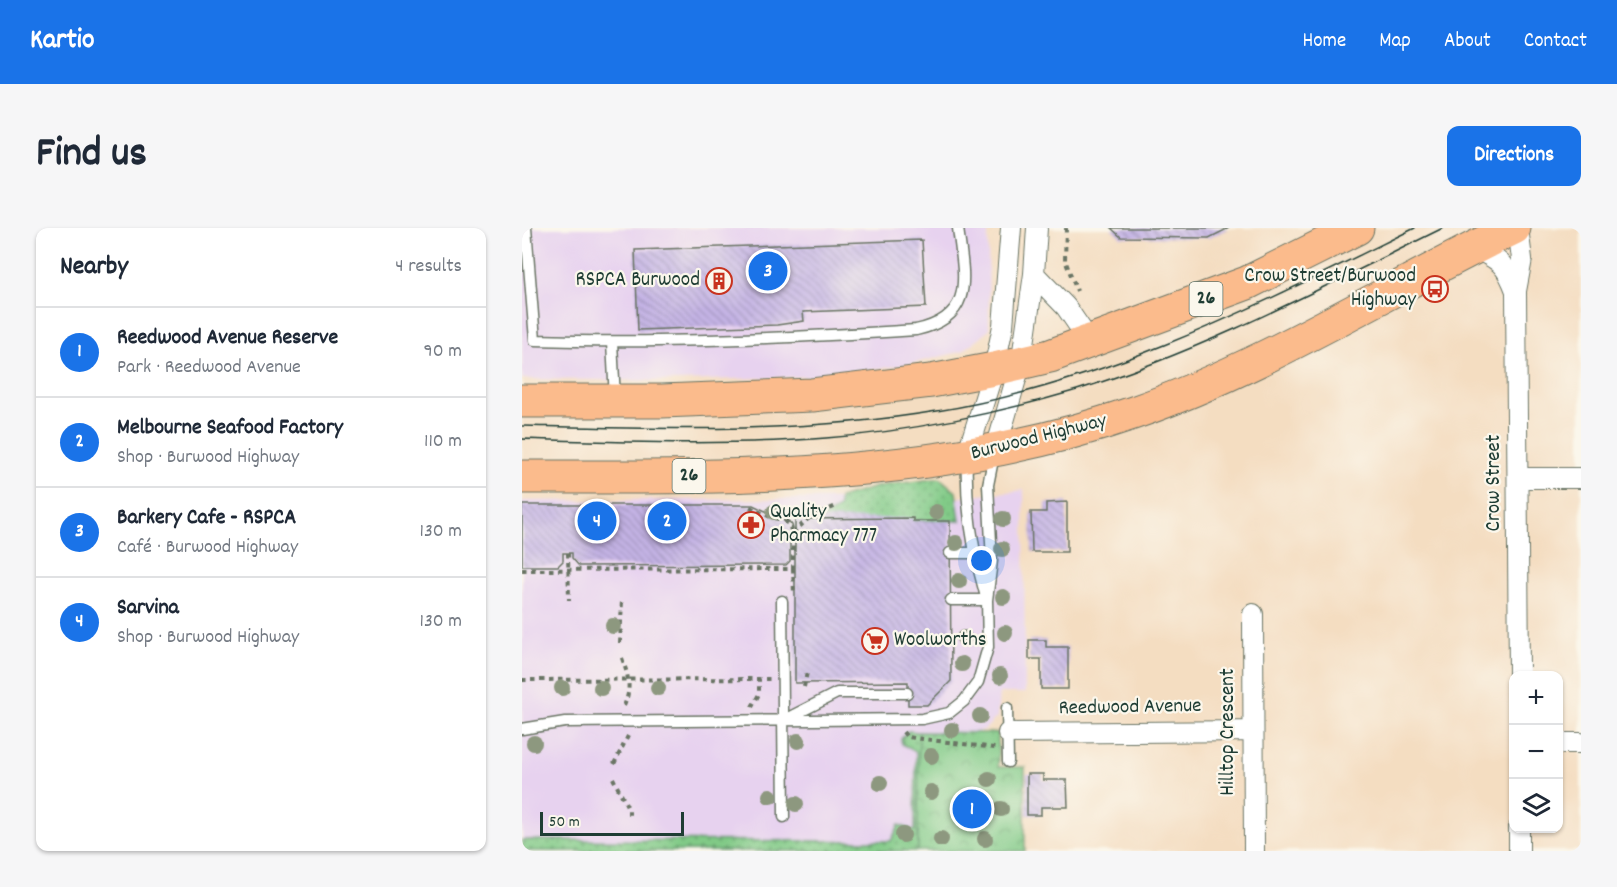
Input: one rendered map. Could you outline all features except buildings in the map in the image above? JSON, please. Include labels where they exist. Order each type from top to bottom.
[{"type":"highway","name":"26","points":[[522,400],[812,395],[932,381],[1007,366],[1090,342],[1247,283],[1357,228]]},
{"type":"highway","name":"Burwood Highway","points":[[522,477],[783,474],[892,468],[1066,434],[1112,420],[1202,385],[1270,354],[1473,247],[1516,228]]},
{"type":"street","points":[[981,452],[1007,366],[1005,311],[1011,228]]},
{"type":"street","points":[[981,452],[1034,274],[1037,228]]},
{"type":"street","name":"Crow Street","points":[[1516,228],[1522,259],[1516,291],[1520,477],[1519,671]]},
{"type":"street","name":"Crow Street","points":[[1473,247],[1501,262],[1508,269],[1516,291]]},
{"type":"street","points":[[1034,274],[1066,307],[1090,342]]},
{"type":"street","points":[[1520,477],[1581,477]]},
{"type":"street","name":"Hilltop Crescent","points":[[1253,614],[1254,851]]},
{"type":"street","name":"Reedwood Avenue","points":[[1008,741],[1252,731]]},
{"type":"street","points":[[1563,743],[1581,743]]},
{"type":"street","points":[[1518,851],[1519,833]]},
{"type":"lane","points":[[526,228],[535,340],[612,342],[745,340],[916,330],[933,326],[951,315],[962,292],[963,265],[958,228]]},
{"type":"lane","points":[[612,342],[615,400]]},
{"type":"lane","points":[[981,452],[966,487],[975,553],[987,600]]},
{"type":"lane","points":[[522,729],[565,722],[894,720],[922,719],[949,713],[964,701],[978,682],[988,647],[987,600],[992,561],[988,485],[981,452]]},
{"type":"lane","points":[[950,553],[975,553]]},
{"type":"lane","points":[[951,600],[987,600]]},
{"type":"lane","points":[[782,601],[784,817]]},
{"type":"lane","points":[[783,720],[837,693],[907,693]]},
{"type":"lane","points":[[1007,708],[1008,762]]},
{"type":"path","points":[[1066,228],[1065,260],[1081,299]]},
{"type":"path","points":[[785,520],[789,515],[789,506]]},
{"type":"path","points":[[794,533],[809,518],[836,506]]},
{"type":"path","points":[[750,507],[772,518],[785,520],[794,533],[794,604]]},
{"type":"path","points":[[568,554],[568,600]]},
{"type":"path","points":[[522,570],[793,569]]},
{"type":"path","points":[[620,643],[622,600]]},
{"type":"path","points":[[622,658],[630,680],[630,694],[623,709]]},
{"type":"path","points":[[804,687],[807,672]]},
{"type":"path","points":[[759,679],[759,694]]},
{"type":"path","points":[[522,680],[775,679]]},
{"type":"path","points":[[894,720],[907,737],[1008,741]]},
{"type":"path","points":[[614,764],[630,732]]},
{"type":"path","points":[[613,778],[629,810],[629,817]]},
{"type":"shaded area","points":[[522,228],[988,228],[989,330],[963,351],[906,365],[818,376],[679,381],[522,379]]},
{"type":"shaded area","points":[[1024,490],[1025,693],[999,693],[997,717],[984,730],[919,732],[918,851],[522,851],[522,501],[956,498]]},
{"type":"green space","points":[[940,478],[956,492],[960,521],[819,519],[839,508],[839,498],[880,486]]},
{"type":"green space","points":[[908,731],[919,732],[918,851],[522,851],[522,840],[891,841],[899,825],[915,831],[916,752],[902,744],[901,739]]},
{"type":"green space","points":[[919,732],[998,733],[998,767],[1025,767],[1025,851],[918,851]]},
{"type":"tram line","points":[[522,426],[678,429],[782,427],[885,418],[937,411],[1001,398],[1123,361],[1182,338],[1299,285],[1415,228]]},
{"type":"tram line","points":[[522,439],[674,443],[826,438],[888,431],[985,414],[1077,390],[1171,356],[1308,295],[1443,228]]},
{"type":"place","name":"Barkery Cafe - RSPCA","points":[[768,271]]},
{"type":"place","name":"RSPCA Burwood","points":[[719,281]]},
{"type":"place","name":"Crow Street/Burwood Highway","points":[[1435,289]]},
{"type":"place","name":"Sarvina","points":[[597,521]]},
{"type":"place","name":"Melbourne Seafood Factory","points":[[667,521]]},
{"type":"place","name":"Quality Pharmacy 777","points":[[751,525]]},
{"type":"place","name":"Woolworths","points":[[875,641]]},
{"type":"place","name":"Reedwood Avenue Reserve","points":[[972,809]]}]
